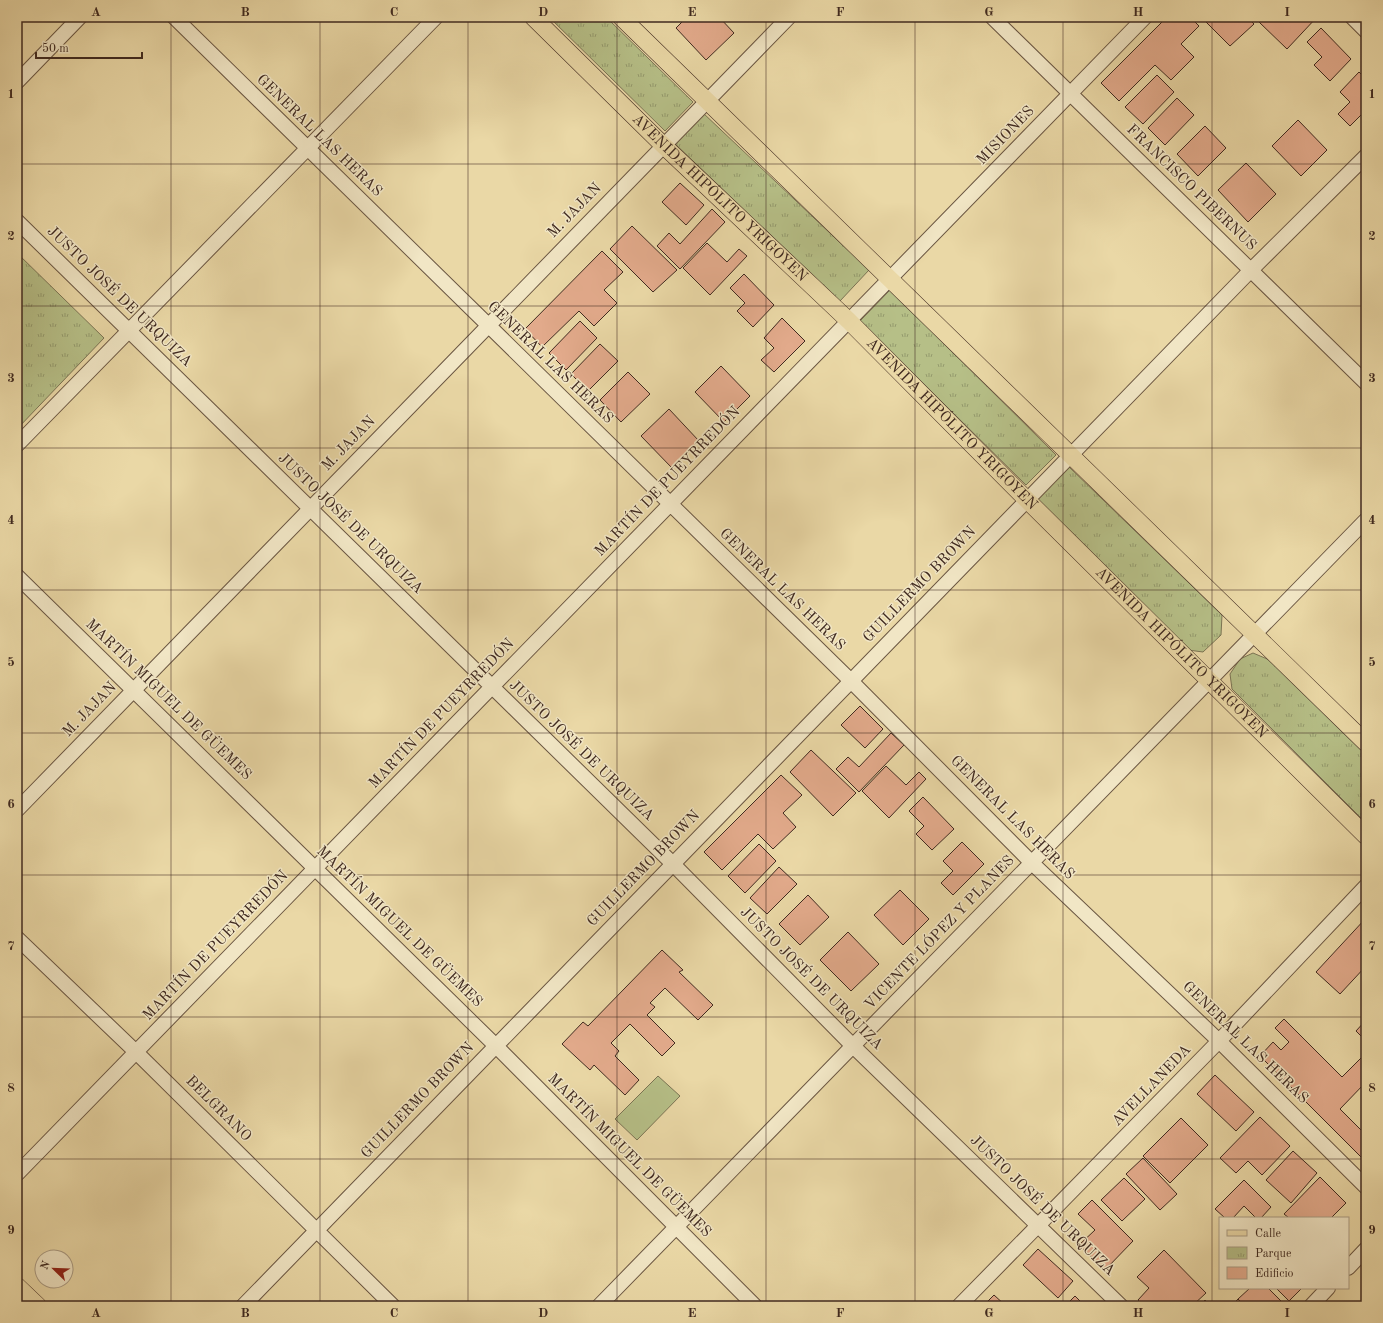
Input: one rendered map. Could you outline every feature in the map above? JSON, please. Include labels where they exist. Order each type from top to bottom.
[{"type":"main road","name":"AVENIDA HIPÓLITO YRIGOYEN","points":[[533,17],[663,145],[849,321],[1366,836]]},
{"type":"main road","points":[[621,17],[706,101],[891,278],[1070,456],[1366,743]]},
{"type":"main road","points":[[17,1286],[38,1306]]},
{"type":"street","points":[[17,82],[80,17]]},
{"type":"street","name":"GENERAL LAS HERAS","points":[[174,17],[851,681],[1032,863],[1219,1041],[1366,1187]]},
{"type":"street","points":[[17,445],[307,147],[436,17]]},
{"type":"street","name":"M. JAJAN","points":[[17,810],[789,17]]},
{"type":"street","name":"FRANCISCO PIBERNUS","points":[[992,17],[1366,383]]},
{"type":"street","name":"MISIONES","points":[[891,278],[1145,17]]},
{"type":"street","points":[[1352,17],[1366,31]]},
{"type":"street","name":"GUILLERMO BROWN","points":[[242,1306],[1251,270],[1366,156]]},
{"type":"street","name":"JUSTO JOSÉ DE URQUIZA","points":[[17,221],[673,864],[853,1046],[1121,1306]]},
{"type":"street","name":"MARTÍN DE PUEYRREDÓN","points":[[17,1174],[891,278]]},
{"type":"street","name":"VICENTE LÓPEZ Y PLANES","points":[[599,1306],[1366,520]]},
{"type":"street","name":"MARTÍN MIGUEL DE GÜEMES","points":[[17,576],[496,1046],[755,1306]]},
{"type":"street","name":"AVELLANEDA","points":[[959,1306],[1219,1041],[1366,886]]},
{"type":"street","name":"BELGRANO","points":[[17,938],[136,1052],[393,1306]]},
{"type":"street","points":[[1349,1267],[1366,1249]]},
{"type":"street","points":[[1311,1306],[1327,1289]]},
{"type":"green space","points":[[549,17],[606,17],[693,102],[665,131]]},
{"type":"green space","points":[[702,112],[869,270],[840,301],[673,142]]},
{"type":"green space","points":[[17,253],[104,338],[17,429]]},
{"type":"green space","points":[[890,290],[1056,455],[1026,485],[860,321]]},
{"type":"green space","points":[[1068,466],[1222,615],[1221,635],[1203,652],[1188,650],[1037,498]]},
{"type":"green space","points":[[1253,653],[1272,661],[1366,752],[1366,823],[1232,689],[1230,674],[1240,659]]},
{"type":"green space","points":[[658,1076],[680,1096],[637,1140],[615,1119]]},
{"type":"building","points":[[687,17],[719,17],[734,33],[706,60],[676,28]]},
{"type":"building","points":[[1167,17],[1190,17],[1199,26],[1181,44],[1194,57],[1171,80],[1155,65],[1119,101],[1101,83]]},
{"type":"building","points":[[1201,17],[1247,17],[1254,24],[1230,46]]},
{"type":"building","points":[[1251,17],[1262,17],[1257,22]]},
{"type":"building","points":[[1264,17],[1317,17],[1287,49],[1259,22]]},
{"type":"building","points":[[1321,28],[1351,59],[1330,81],[1314,65],[1322,57],[1307,42]]},
{"type":"building","points":[[1359,72],[1366,79],[1366,110],[1350,126],[1338,114],[1350,102],[1340,92]]},
{"type":"building","points":[[1157,75],[1174,92],[1143,124],[1125,107]]},
{"type":"building","points":[[1177,98],[1194,115],[1165,145],[1148,128]]},
{"type":"building","points":[[1298,120],[1327,150],[1301,176],[1272,146]]},
{"type":"building","points":[[1205,126],[1226,148],[1198,176],[1177,154]]},
{"type":"building","points":[[1246,163],[1276,194],[1248,222],[1218,190]]},
{"type":"building","points":[[680,183],[704,205],[686,225],[662,202]]},
{"type":"building","points":[[712,209],[725,222],[680,269],[657,246],[669,233],[680,244]]},
{"type":"building","points":[[632,226],[677,270],[653,292],[610,249]]},
{"type":"building","points":[[707,243],[727,262],[739,249],[747,256],[710,295],[683,268]]},
{"type":"building","points":[[602,251],[623,272],[604,290],[617,303],[594,326],[579,311],[542,347],[525,329]]},
{"type":"building","points":[[744,274],[774,305],[753,327],[737,311],[745,303],[730,288]]},
{"type":"building","points":[[782,318],[805,341],[774,372],[761,360],[774,348],[764,338]]},
{"type":"building","points":[[580,321],[597,338],[566,370],[549,353]]},
{"type":"building","points":[[600,344],[618,361],[588,391],[571,374]]},
{"type":"building","points":[[721,366],[750,396],[724,422],[695,392]]},
{"type":"building","points":[[628,372],[650,394],[621,422],[600,400]]},
{"type":"building","points":[[669,409],[699,441],[672,468],[641,436]]},
{"type":"building","points":[[860,706],[883,729],[865,748],[841,725]]},
{"type":"building","points":[[891,733],[904,745],[859,792],[836,769],[848,757],[859,767]]},
{"type":"building","points":[[811,750],[856,793],[833,816],[790,772]]},
{"type":"building","points":[[886,766],[906,785],[919,772],[926,779],[889,818],[862,791]]},
{"type":"building","points":[[781,775],[802,795],[783,813],[796,827],[773,849],[758,834],[722,870],[704,852]]},
{"type":"building","points":[[923,797],[954,829],[932,850],[916,834],[924,826],[909,811]]},
{"type":"building","points":[[962,842],[984,864],[953,895],[941,883],[953,871],[943,861]]},
{"type":"building","points":[[759,844],[776,861],[745,893],[728,876]]},
{"type":"building","points":[[779,867],[797,884],[767,914],[750,898]]},
{"type":"building","points":[[900,890],[929,919],[903,945],[874,915]]},
{"type":"building","points":[[808,895],[829,917],[800,945],[779,924]]},
{"type":"building","points":[[1366,918],[1366,966],[1340,994],[1316,972]]},
{"type":"building","points":[[848,932],[879,964],[851,991],[820,960]]},
{"type":"building","points":[[662,950],[683,970],[679,972],[713,1005],[698,1020],[665,988],[650,1003],[655,1007],[647,1015],[675,1043],[662,1056],[630,1024],[611,1043],[619,1051],[615,1056],[639,1080],[625,1095],[594,1065],[590,1070],[562,1044],[583,1022],[588,1026]]},
{"type":"building","points":[[1284,1019],[1342,1077],[1366,1053],[1366,1082],[1340,1109],[1366,1135],[1366,1162],[1260,1056],[1273,1042],[1281,1050],[1289,1042],[1275,1028]]},
{"type":"building","points":[[1366,1020],[1366,1041],[1356,1031]]},
{"type":"building","points":[[1215,1075],[1254,1112],[1236,1131],[1197,1094]]},
{"type":"building","points":[[1260,1117],[1290,1146],[1262,1175],[1248,1161],[1236,1173],[1220,1158]]},
{"type":"building","points":[[1181,1118],[1208,1145],[1170,1183],[1143,1156]]},
{"type":"building","points":[[1293,1151],[1317,1173],[1291,1203],[1266,1180]]},
{"type":"building","points":[[1143,1158],[1177,1194],[1160,1210],[1126,1174]]},
{"type":"building","points":[[1320,1177],[1346,1203],[1332,1217],[1288,1217],[1284,1214]]},
{"type":"building","points":[[1124,1178],[1145,1199],[1122,1221],[1101,1200]]},
{"type":"building","points":[[1244,1180],[1271,1207],[1262,1217],[1255,1217],[1244,1206],[1234,1217],[1224,1217],[1215,1209]]},
{"type":"building","points":[[1092,1200],[1133,1241],[1105,1270],[1079,1245],[1095,1230],[1078,1214]]},
{"type":"building","points":[[1038,1249],[1073,1281],[1058,1298],[1023,1265]]},
{"type":"building","points":[[1164,1250],[1206,1293],[1192,1306],[1144,1306],[1138,1300],[1149,1288],[1137,1277]]},
{"type":"building","points":[[1249,1289],[1269,1289],[1286,1306],[1245,1306],[1238,1299]]},
{"type":"building","points":[[1277,1289],[1301,1289],[1289,1301]]},
{"type":"building","points":[[994,1295],[1006,1306],[983,1306]]},
{"type":"building","points":[[1075,1296],[1085,1306],[1065,1306]]},
{"type":"building","points":[[1238,1299],[1245,1306],[1231,1306]]},
{"type":"building","points":[[1205,1300],[1211,1306],[1199,1306]]}]
